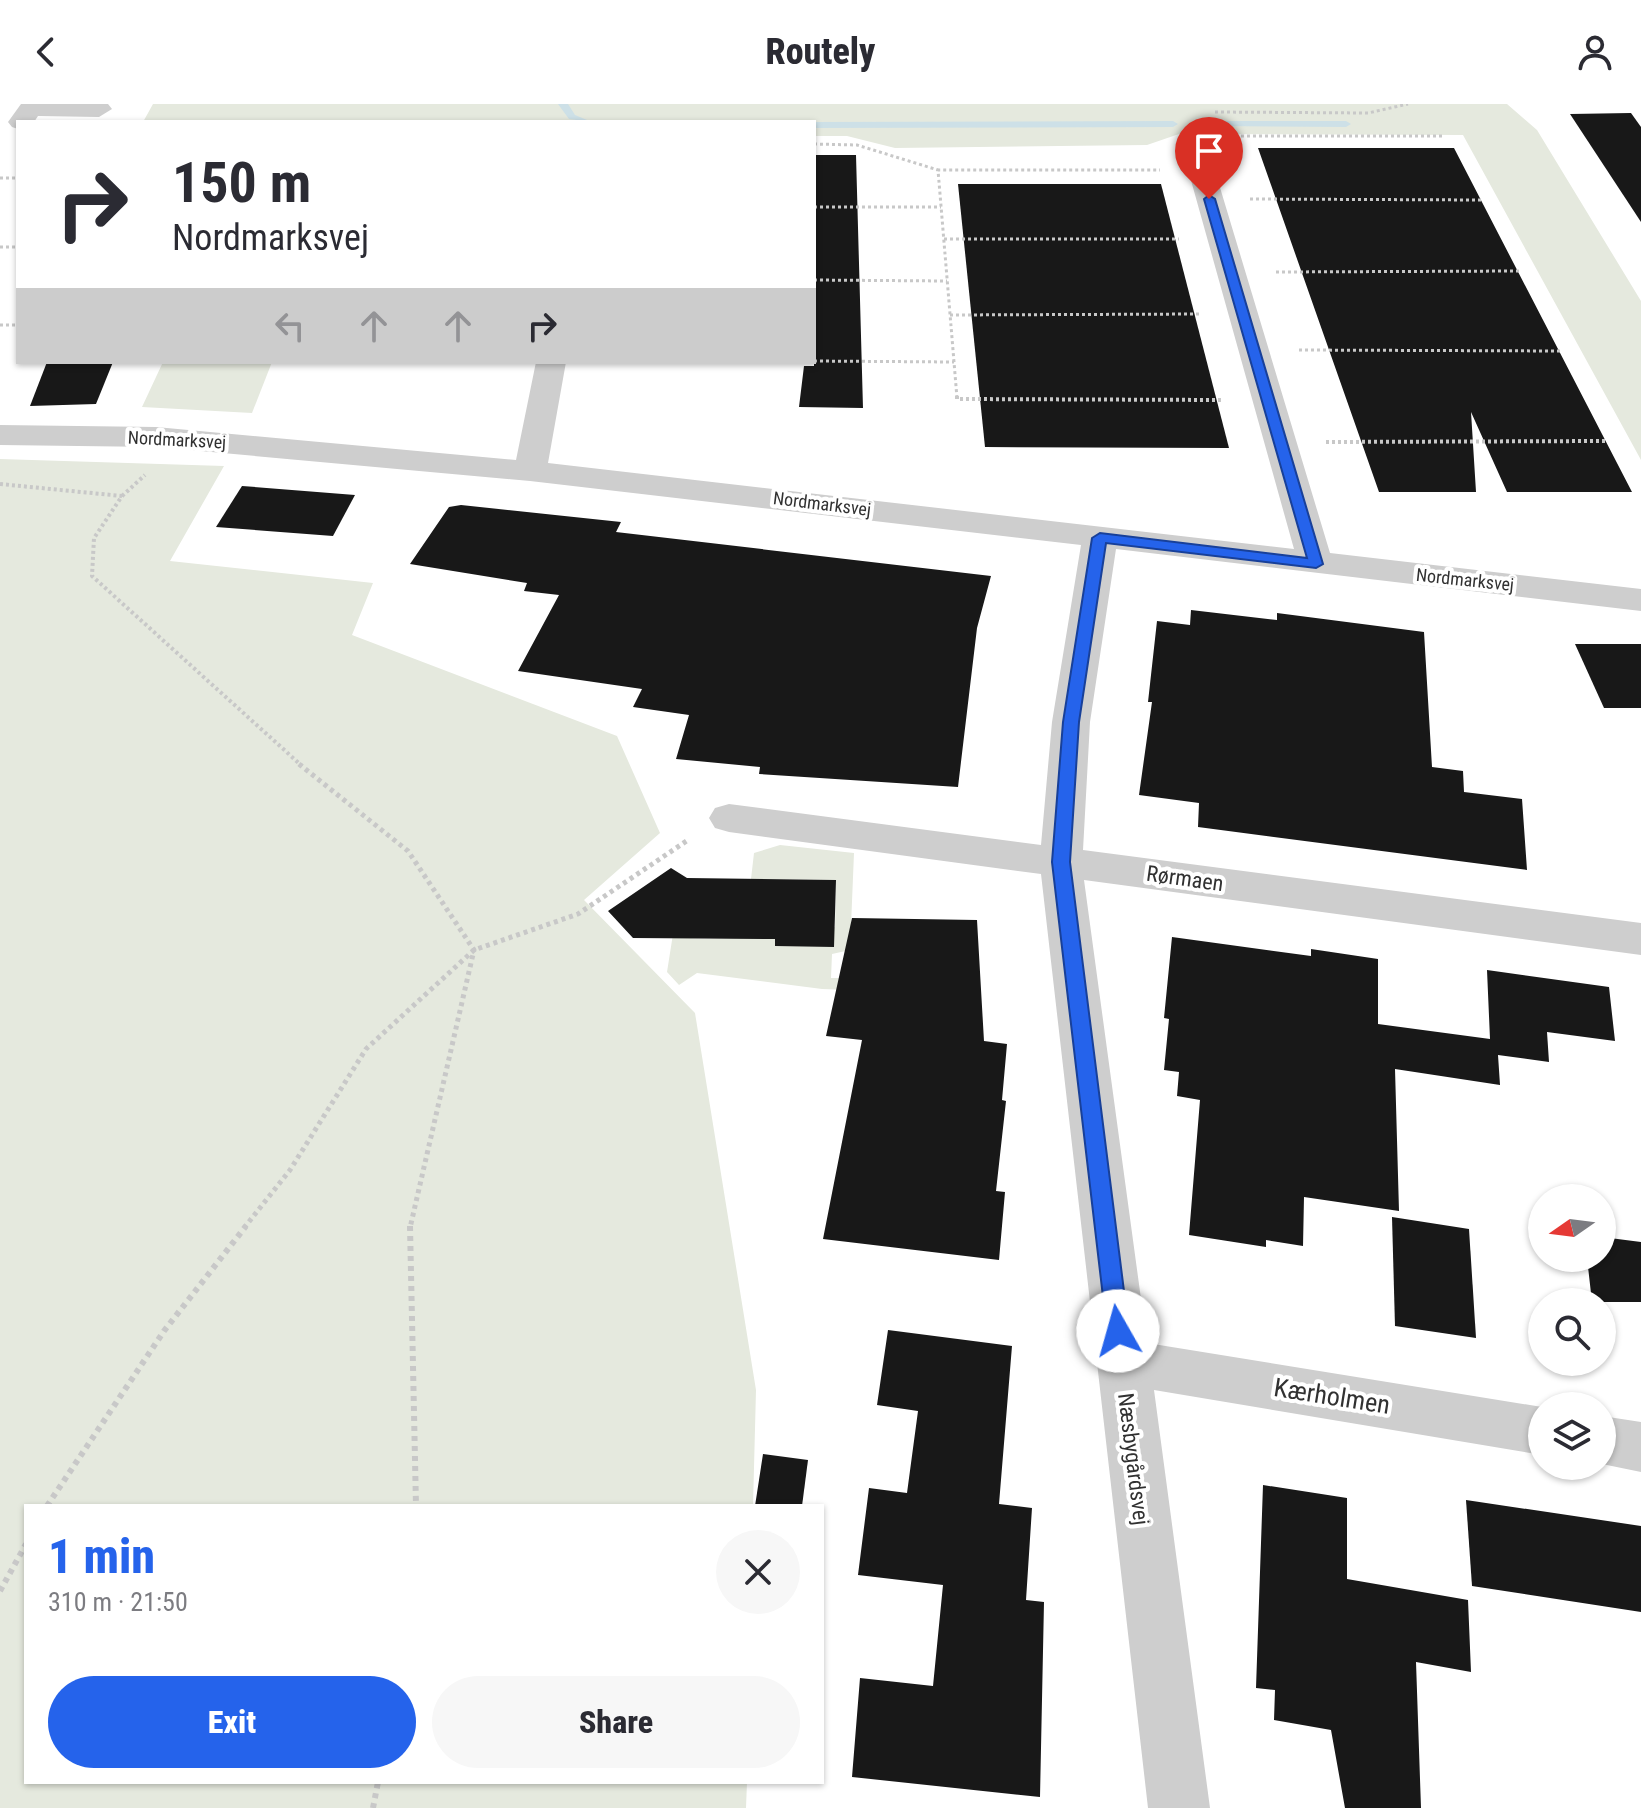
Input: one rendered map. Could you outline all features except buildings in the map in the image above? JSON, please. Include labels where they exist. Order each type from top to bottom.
[{"type":"street","points":[[22,120],[31,108],[99,109]]},
{"type":"street","points":[[1201,170],[1316,564]]},
{"type":"street","points":[[530,471],[551,364]]},
{"type":"street","name":"Nordmarksvej","points":[[0,435],[156,437],[530,471],[1641,600]]},
{"type":"street","name":"Næsbygårdsvej","points":[[1100,538],[1071,722],[1061,862],[1179,1808]]},
{"type":"street","name":"Rørmaen","points":[[729,818],[1641,939]]},
{"type":"street","name":"Kærholmen","points":[[1122,1362],[1528,1429]]},
{"type":"street","points":[[1616,1443],[1641,1447]]},
{"type":"path","points":[[1201,170],[1195,118],[1217,111],[1336,114],[1384,111],[1408,104]]},
{"type":"path","points":[[1201,170],[1232,136],[1444,136]]},
{"type":"path","points":[[816,144],[857,145],[938,170],[1201,170],[1482,200]]},
{"type":"path","points":[[938,170],[957,399],[1268,400]]},
{"type":"path","points":[[816,207],[941,207]]},
{"type":"path","points":[[944,239],[1221,238]]},
{"type":"path","points":[[1231,273],[1519,271]]},
{"type":"path","points":[[816,280],[947,281]]},
{"type":"path","points":[[950,315],[1243,314]]},
{"type":"path","points":[[1254,350],[1560,351]]},
{"type":"path","points":[[816,361],[954,362]]},
{"type":"path","points":[[1281,443],[1605,441]]},
{"type":"path","points":[[0,484],[122,496],[94,538],[92,576],[279,748],[408,851],[474,950],[410,1223],[416,1504]]},
{"type":"path","points":[[48,1504],[164,1331],[290,1170],[366,1049],[474,950],[578,914],[684,843]]},
{"type":"path","points":[[0,1591],[24,1548]]},
{"type":"path","points":[[373,1808],[378,1784]]},
{"type":"shaded area","points":[[153,104],[1507,104],[1537,130],[1641,301],[1641,460],[1463,135],[1179,134],[1147,145],[895,148],[847,136],[816,136],[816,120],[144,120]]},
{"type":"shaded area","points":[[162,364],[271,364],[252,413],[142,407]]},
{"type":"shaded area","points":[[0,459],[224,466],[170,561],[373,583],[352,635],[617,736],[660,833],[584,900],[695,1013],[756,1390],[753,1504],[24,1504],[24,1784],[747,1784],[746,1808],[0,1808]]},
{"type":"shaded area","points":[[780,845],[854,853],[850,950],[832,954],[831,978],[850,978],[851,990],[697,973],[679,985],[667,972],[673,934],[704,939],[777,935],[835,927],[836,880],[751,879],[754,853]]},
{"type":"waterway","points":[[563,104],[572,117],[581,120]]},
{"type":"waterway","points":[[816,125],[1173,124]]},
{"type":"waterway","points":[[1216,124],[1346,124]]},
{"type":"route","points":[[1118,1331],[1061,862],[1071,722],[1100,538],[1316,564],[1209,199]]}]
